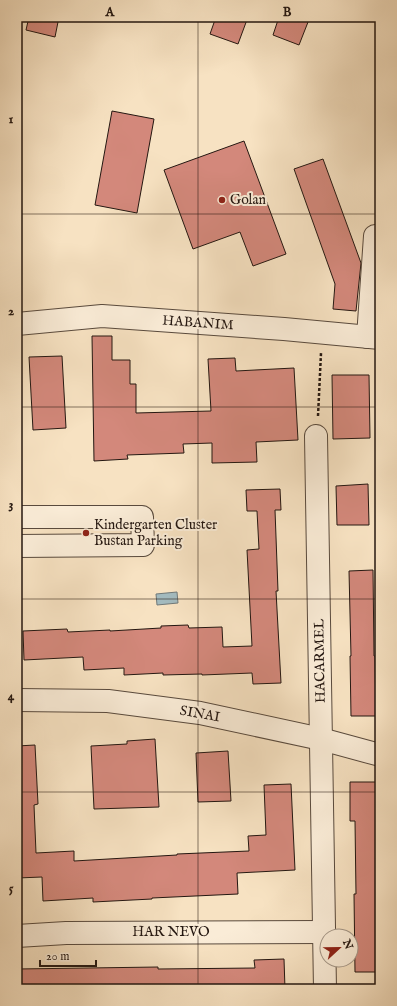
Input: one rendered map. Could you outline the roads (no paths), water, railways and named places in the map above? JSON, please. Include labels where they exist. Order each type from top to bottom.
[{"type":"street","points":[[374,337],[375,236]]},
{"type":"street","name":"HABANIM","points":[[17,324],[102,316],[374,337]]},
{"type":"street","name":"HACARMEL","points":[[316,436],[324,928]]},
{"type":"street","points":[[17,518],[142,517],[143,545],[17,546]]},
{"type":"street","name":"SINAI","points":[[17,700],[108,701],[200,713],[321,739],[380,755]]},
{"type":"street","name":"HAR NEVO","points":[[17,936],[66,933],[319,932]]},
{"type":"street","name":"HACARMEL","points":[[325,968],[325,989]]},
{"type":"water","points":[[177,592],[178,603],[157,605],[156,594]]},
{"type":"place","name":"Golan","points":[[222,200]]},
{"type":"place","name":"Kindergarten Cluster Bustan Parking","points":[[86,533]]}]
